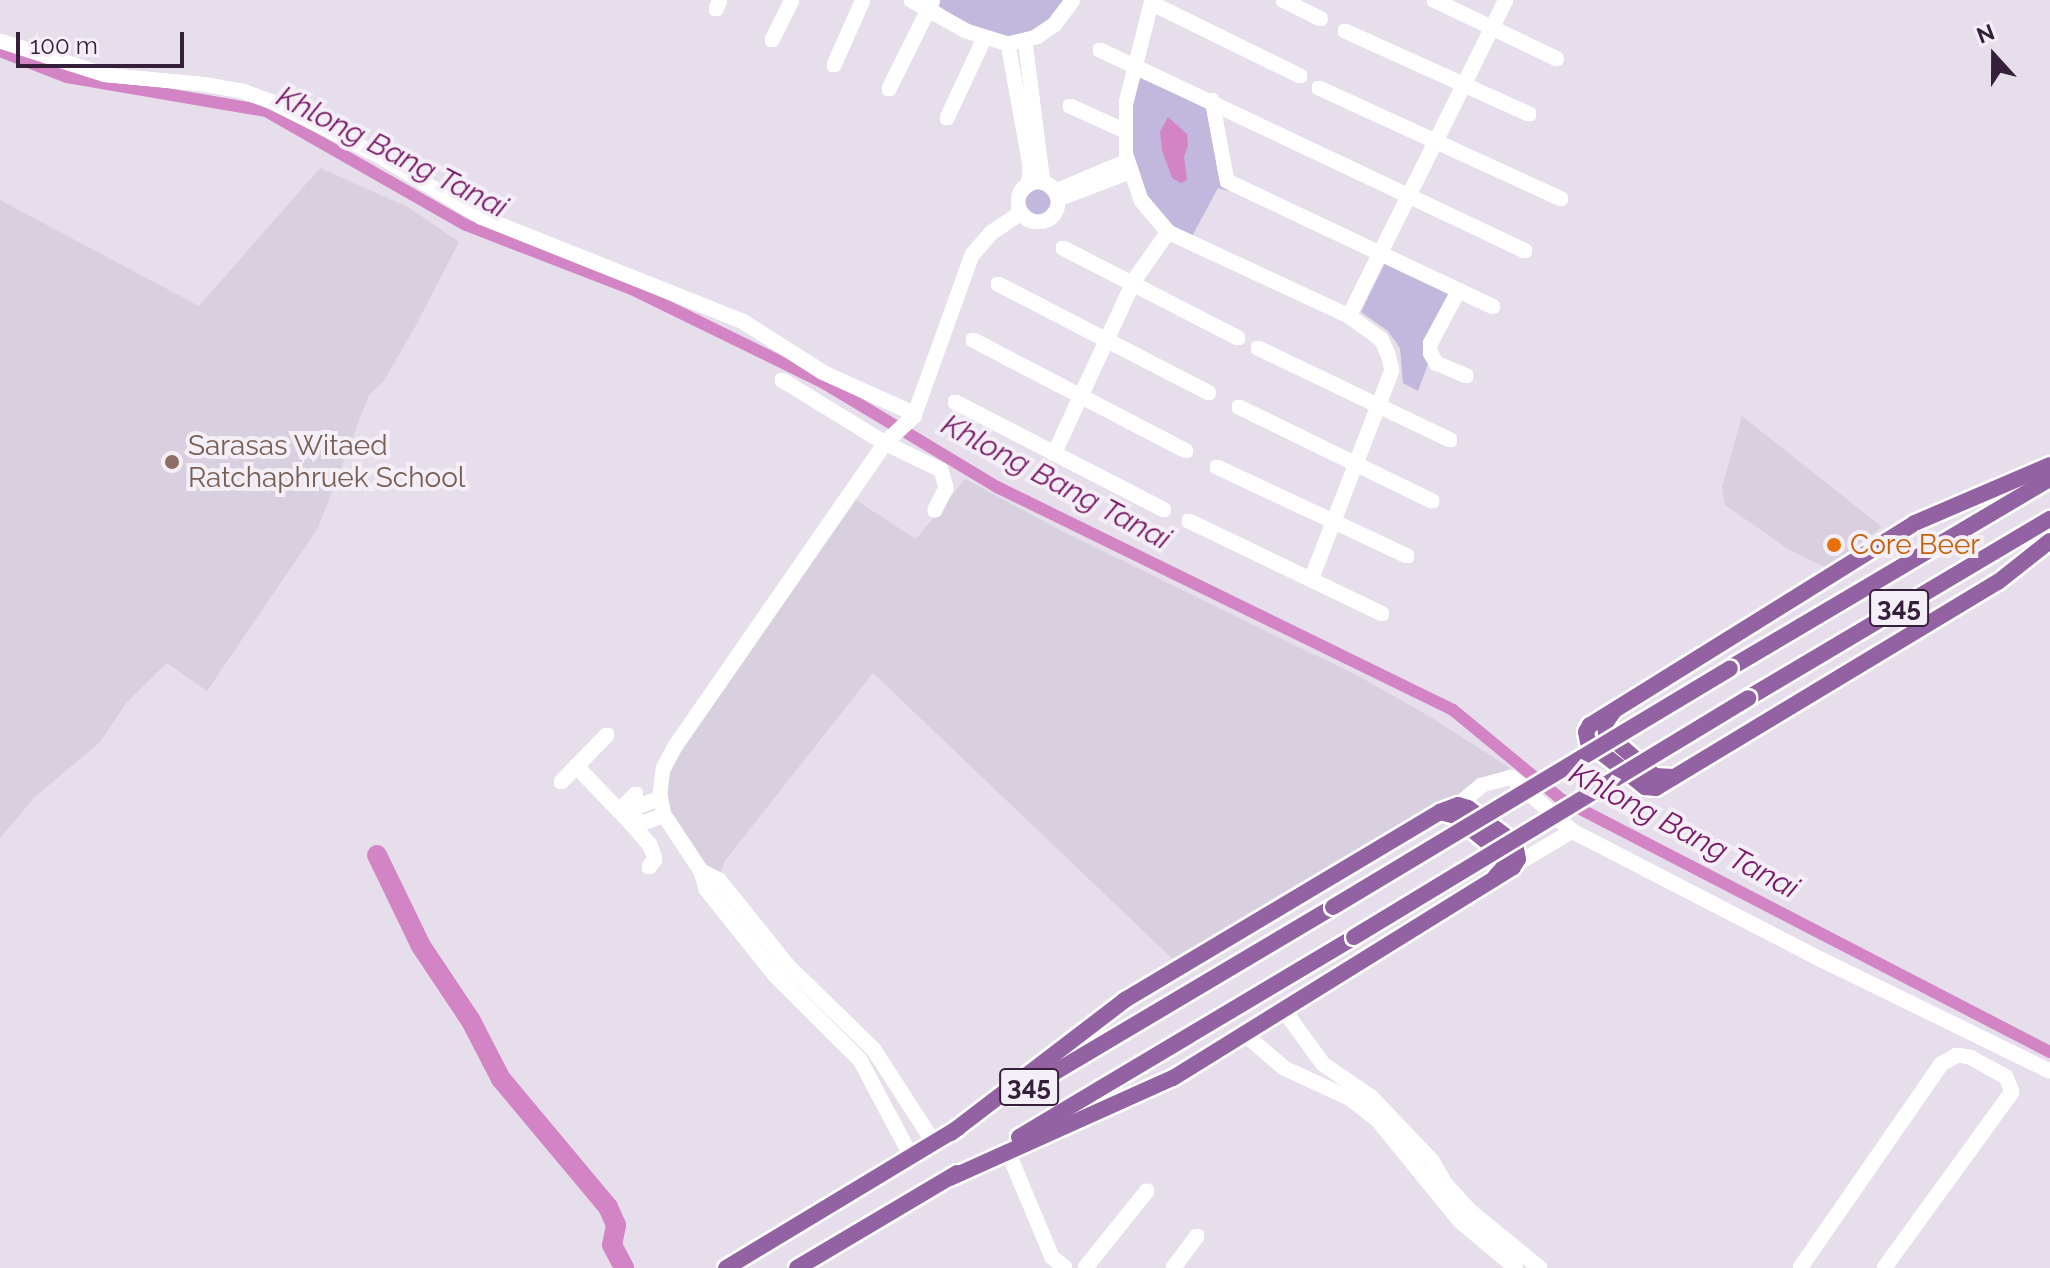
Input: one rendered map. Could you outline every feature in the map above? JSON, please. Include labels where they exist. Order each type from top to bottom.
[{"type":"main road","points":[[2050,465],[1915,523],[1615,708],[1605,724],[1606,733],[1655,776],[1675,776],[1998,582],[2050,541]]},
{"type":"main road","name":"345","points":[[726,1268],[2050,479]]},
{"type":"main road","name":"345","points":[[797,1268],[2050,519]]},
{"type":"main road","points":[[1889,541],[1909,533],[1919,537],[1920,551],[1906,564]]},
{"type":"main road","points":[[1954,576],[1975,569],[1986,571],[1987,582],[1969,598]]},
{"type":"main road","points":[[950,1178],[1184,1071],[1513,867],[1518,854],[1508,838],[1468,808],[1458,805],[1440,812],[1125,1000],[951,1133]]},
{"type":"main road","points":[[1440,812],[1455,816],[1498,853],[1504,867],[1493,879]]},
{"type":"main road","points":[[1159,980],[1141,996],[1140,1005],[1147,1009],[1172,1004]]},
{"type":"main road","points":[[1171,1047],[1165,1057],[1165,1067],[1174,1072],[1184,1071]]},
{"type":"street","points":[[772,40],[792,0]]},
{"type":"street","points":[[834,65],[863,0]]},
{"type":"street","points":[[911,0],[930,5],[984,39],[1008,44],[1025,41],[1054,25],[1073,0]]},
{"type":"street","points":[[1283,0],[1321,19]]},
{"type":"street","points":[[1434,0],[1557,59]]},
{"type":"street","points":[[1349,316],[1506,0]]},
{"type":"street","points":[[1300,76],[1152,2],[1126,103],[1125,131],[1128,166],[1141,200],[1168,232],[1349,316],[1381,339],[1388,354],[1392,370],[1311,580]]},
{"type":"street","points":[[889,89],[930,5]]},
{"type":"street","points":[[1345,31],[1529,114]]},
{"type":"street","points":[[947,118],[984,39]]},
{"type":"street","points":[[0,41],[106,75],[202,84],[242,91],[270,101],[378,155],[483,218],[742,321],[824,373],[912,417]]},
{"type":"street","points":[[1008,44],[1030,166],[1028,185],[1018,197],[1021,213],[1033,222],[1049,219],[1058,206],[1057,195],[1043,182],[1025,41]]},
{"type":"street","points":[[1100,50],[1212,100],[1525,251]]},
{"type":"street","points":[[1319,88],[1561,199]]},
{"type":"street","points":[[1212,100],[1227,181],[1493,307]]},
{"type":"street","points":[[1070,106],[1125,131]]},
{"type":"street","points":[[1025,141],[1039,138]]},
{"type":"street","points":[[1057,195],[1128,166]]},
{"type":"street","points":[[1028,185],[1043,182]]},
{"type":"street","points":[[911,1156],[860,1060],[775,975],[706,889],[701,871],[664,815],[660,798],[663,769],[674,748],[888,440],[912,417],[972,255],[980,243],[1021,213]]},
{"type":"street","points":[[1054,454],[1133,283],[1168,232]]},
{"type":"street","points":[[1063,248],[1238,338]]},
{"type":"street","points":[[998,284],[1209,393]]},
{"type":"street","points":[[1459,290],[1433,337],[1430,352],[1436,363],[1466,376]]},
{"type":"street","points":[[973,340],[1186,451]]},
{"type":"street","points":[[1258,348],[1450,440]]},
{"type":"street","points":[[782,380],[945,474],[946,488],[935,510]]},
{"type":"street","points":[[955,402],[1164,510]]},
{"type":"street","points":[[1239,407],[1432,501]]},
{"type":"street","points":[[1217,467],[1407,556]]},
{"type":"street","points":[[1189,521],[1382,614]]},
{"type":"street","points":[[561,782],[607,735]]},
{"type":"street","points":[[576,766],[630,820],[650,845],[655,859],[649,867]]},
{"type":"street","points":[[1458,805],[1482,785],[1511,777],[1572,831],[1822,960],[2050,1071]]},
{"type":"street","points":[[619,811],[636,794]]},
{"type":"street","points":[[630,820],[636,807],[660,798]]},
{"type":"street","points":[[630,820],[643,823],[664,815]]},
{"type":"street","points":[[1513,867],[1572,831]]},
{"type":"street","points":[[701,871],[719,880],[787,965],[874,1050],[934,1143]]},
{"type":"street","points":[[775,975],[787,965]]},
{"type":"street","points":[[1283,1009],[1323,1064],[1371,1097],[1432,1161],[1446,1185],[1477,1217],[1540,1268]]},
{"type":"street","points":[[1243,1033],[1284,1068],[1351,1099],[1377,1119],[1460,1221],[1516,1268]]},
{"type":"street","points":[[860,1060],[874,1050]]},
{"type":"street","points":[[1800,1268],[1941,1064],[1957,1055],[1970,1057],[2006,1077],[2012,1092],[1884,1268]]},
{"type":"street","points":[[1311,1079],[1323,1064]]},
{"type":"street","points":[[1008,1152],[1052,1257],[1065,1268]]},
{"type":"street","points":[[1435,1194],[1446,1185]]},
{"type":"street","points":[[1085,1268],[1147,1191]]},
{"type":"street","points":[[1173,1268],[1197,1236]]},
{"type":"shaded area","points":[[939,0],[1064,0],[1050,19],[1034,31],[1008,36],[986,34],[961,21],[936,4]]},
{"type":"shaded area","points":[[1133,75],[1215,111],[1228,191],[1218,188],[1190,240],[1171,232],[1143,200],[1128,156]]},
{"type":"shaded area","points":[[1168,117],[1187,134],[1188,145],[1184,157],[1187,180],[1181,183],[1172,178],[1162,150],[1160,132]]},
{"type":"shaded area","name":"Sarasas Witaed Ratchaphruek School","points":[[320,168],[408,207],[459,242],[383,382],[369,395],[318,528],[207,691],[167,663],[127,702],[100,742],[34,798],[0,838],[0,200],[199,306]]},
{"type":"shaded area","points":[[1038,182],[1052,188],[1058,202],[1052,216],[1038,222],[1024,216],[1018,202],[1024,188]]},
{"type":"shaded area","points":[[1387,259],[1455,293],[1418,391],[1403,383],[1400,348],[1388,331],[1361,312]]},
{"type":"shaded area","points":[[1742,416],[1882,527],[1826,568],[1788,549],[1725,505],[1722,487]]},
{"type":"shaded area","points":[[965,479],[1060,530],[1360,677],[1429,716],[1510,768],[1458,805],[1181,967],[873,673],[724,862],[719,880],[674,835],[660,798],[676,758],[856,500],[916,539]]},
{"type":"waterway","name":"Khlong Bang Tanai","points":[[0,51],[67,77],[266,111],[466,225],[632,289],[824,383],[997,487],[1453,710],[1561,799],[2050,1052]]},
{"type":"waterway","points":[[377,855],[421,946],[471,1021],[501,1079],[608,1207],[616,1225],[612,1245],[624,1268]]},
{"type":"place","name":"Sarasas Witaed Ratchaphruek School","points":[[172,462]]},
{"type":"place","name":"Core Beer","points":[[1834,545]]}]
